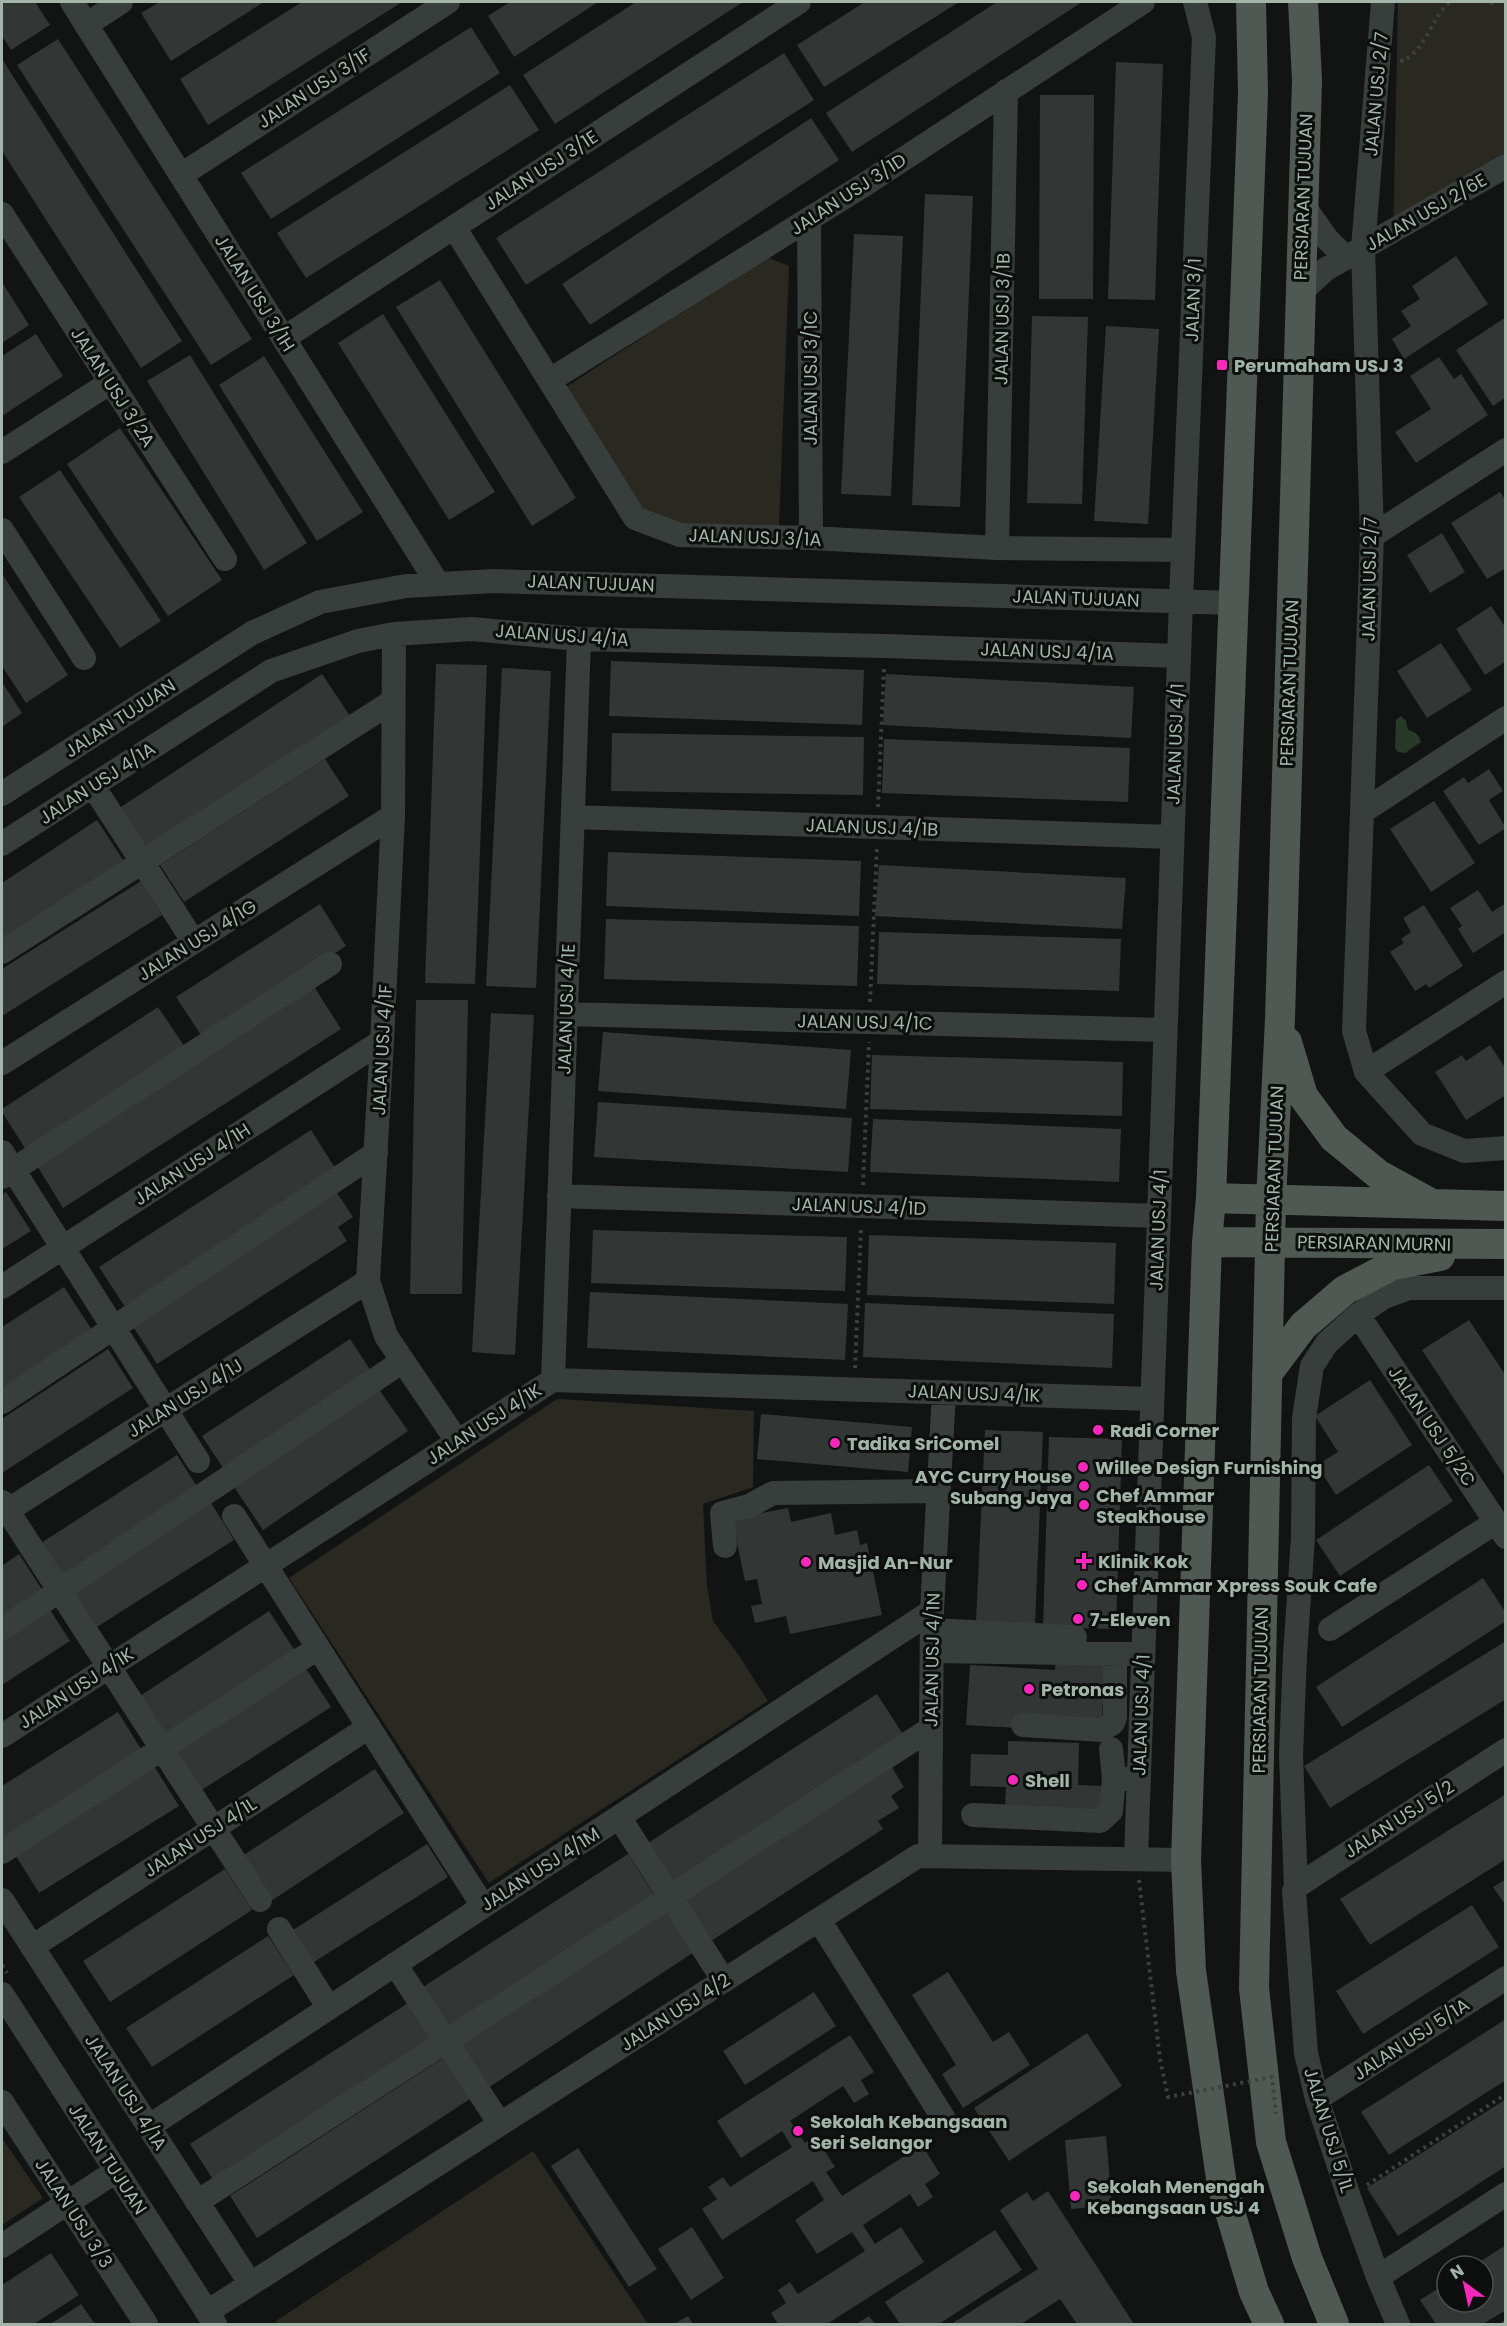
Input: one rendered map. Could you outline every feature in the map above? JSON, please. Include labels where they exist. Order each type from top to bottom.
[{"type":"main road","points":[[1251,2],[1253,93],[1235,603],[1211,1198],[1207,1242],[1186,1860],[1191,1971],[1222,2185],[1254,2292],[1269,2325]]},
{"type":"main road","name":"PERSIARAN TUJUAN","points":[[1304,2],[1307,80],[1280,1019],[1271,1201],[1254,1989],[1271,2142],[1307,2258],[1334,2325]]},
{"type":"main road","points":[[1280,1019],[1303,1096],[1334,1138],[1379,1175],[1435,1205]]},
{"type":"main road","points":[[1211,1198],[1506,1206]]},
{"type":"main road","name":"PERSIARAN MURNI","points":[[1207,1242],[1504,1244]]},
{"type":"main road","points":[[1267,1374],[1303,1326],[1345,1290],[1393,1265],[1504,1244]]},
{"type":"street","name":"JALAN USJ 3/1H","points":[[72,2],[438,584]]},
{"type":"street","points":[[86,25],[121,2]]},
{"type":"street","name":"JALAN USJ 3/1F","points":[[181,175],[448,2]]},
{"type":"street","name":"JALAN USJ 3/1E","points":[[284,338],[799,2]]},
{"type":"street","name":"JALAN USJ 3/1D","points":[[550,380],[809,219],[1143,2]]},
{"type":"street","name":"JALAN 3/1","points":[[1180,601],[1204,37],[1196,2]]},
{"type":"street","name":"JALAN USJ 2/7","points":[[1383,2],[1355,253],[1372,536],[1354,1031],[1366,1072],[1422,1134],[1464,1151],[1506,1148]]},
{"type":"street","name":"JALAN USJ 3/1B","points":[[998,548],[1006,91]]},
{"type":"street","name":"JALAN USJ 2/6E","points":[[1300,293],[1326,269],[1506,166]]},
{"type":"street","name":"JALAN USJ 2/6E","points":[[1303,205],[1327,239],[1355,253]]},
{"type":"street","name":"JALAN USJ 3/2A","points":[[2,214],[9,242],[111,382],[225,559]]},
{"type":"street","name":"JALAN USJ 3/1C","points":[[809,219],[811,538]]},
{"type":"street","name":"JALAN USJ 3/1A","points":[[454,227],[636,518],[680,535],[811,538],[998,548],[1183,550]]},
{"type":"street","points":[[2,452],[111,382]]},
{"type":"street","points":[[1372,536],[1506,450]]},
{"type":"street","points":[[2,530],[84,658]]},
{"type":"street","name":"JALAN TUJUAN","points":[[2,794],[252,633],[320,602],[406,586],[494,581],[1235,603]]},
{"type":"street","name":"JALAN USJ 4/1","points":[[1136,1858],[1180,601]]},
{"type":"street","name":"JALAN USJ 4/1A","points":[[2,844],[271,671],[358,641],[394,634],[472,629],[579,639],[1179,656]]},
{"type":"street","name":"JALAN USJ 4/1F","points":[[394,634],[393,816],[368,1281],[386,1336],[457,1441]]},
{"type":"street","name":"JALAN USJ 4/1E","points":[[553,1380],[579,639]]},
{"type":"street","points":[[2,952],[393,701]]},
{"type":"street","points":[[1362,812],[1506,718]]},
{"type":"street","points":[[93,786],[194,942]]},
{"type":"street","name":"JALAN USJ 4/1G","points":[[2,1063],[393,816]]},
{"type":"street","name":"JALAN USJ 4/1B","points":[[573,817],[1172,837]]},
{"type":"street","points":[[198,1461],[63,1248],[5,1167],[330,964]]},
{"type":"street","points":[[1366,1072],[1506,982]]},
{"type":"street","name":"JALAN USJ 4/1C","points":[[566,1014],[1165,1030]]},
{"type":"street","name":"JALAN USJ 4/1H","points":[[2,1287],[382,1041]]},
{"type":"street","points":[[2,1402],[376,1153]]},
{"type":"street","name":"JALAN USJ 4/1D","points":[[559,1196],[1159,1216]]},
{"type":"street","name":"JALAN USJ 4/1J","points":[[3,1509],[166,1410],[368,1281]]},
{"type":"street","name":"JALAN USJ 5/1L","points":[[1398,2325],[1349,2197],[1317,2099],[1306,2053],[1295,1889],[1292,1755],[1295,1655],[1303,1537],[1304,1418],[1312,1366],[1327,1343],[1358,1315],[1384,1297],[1409,1288],[1506,1288]]},
{"type":"street","name":"JALAN USJ 5/2C","points":[[1358,1315],[1501,1529]]},
{"type":"street","points":[[2,1629],[403,1361]]},
{"type":"street","name":"JALAN USJ 4/1K","points":[[2,1736],[553,1380],[1152,1399]]},
{"type":"street","name":"JALAN USJ 4/1N","points":[[930,1855],[932,1631],[937,1491],[944,1392]]},
{"type":"street","points":[[725,1546],[722,1513],[749,1506],[773,1493],[937,1491]]},
{"type":"street","points":[[3,1509],[260,1900]]},
{"type":"street","points":[[234,1516],[483,1906]]},
{"type":"street","points":[[1329,1629],[1501,1529]]},
{"type":"street","points":[[932,1631],[1143,1647]]},
{"type":"street","points":[[932,1631],[1115,1653],[1143,1647]]},
{"type":"street","name":"JALAN USJ 4/1M","points":[[148,2127],[619,1817],[932,1631]]},
{"type":"street","points":[[2,1852],[318,1648]]},
{"type":"street","points":[[1023,1725],[1102,1730],[1113,1723],[1115,1718],[1115,1653]]},
{"type":"street","name":"JALAN USJ 4/1L","points":[[32,1947],[369,1727]]},
{"type":"street","points":[[197,2202],[930,1729]]},
{"type":"street","points":[[973,1815],[1100,1821],[1111,1811],[1114,1778],[1111,1749]]},
{"type":"street","name":"JALAN USJ 5/2","points":[[1295,1889],[1506,1750]]},
{"type":"street","points":[[1114,1778],[1139,1779]]},
{"type":"street","points":[[619,1817],[724,1981]]},
{"type":"street","name":"JALAN USJ 4/2","points":[[211,2318],[250,2283],[918,1856],[1186,1860]]},
{"type":"street","name":"JALAN USJ 4/1A","points":[[2,1900],[250,2283]]},
{"type":"street","points":[[819,1920],[944,2119]]},
{"type":"street","points":[[279,1929],[329,2008]]},
{"type":"street","points":[[395,1964],[500,2124]]},
{"type":"street","name":"JALAN USJ 5/1A","points":[[1317,2099],[1506,1978]]},
{"type":"street","name":"JALAN TUJUAN","points":[[2,1994],[211,2318]]},
{"type":"street","name":"JALAN USJ 3/3","points":[[2,2102],[146,2325]]},
{"type":"street","points":[[2,2246],[116,2171]]},
{"type":"street","points":[[1378,2277],[1506,2194]]},
{"type":"path","points":[[1401,54],[1402,62],[1407,60],[1426,36],[1441,9],[1450,2]]},
{"type":"path","points":[[1136,1858],[1160,2059],[1168,2097],[1272,2077],[1276,2114]]},
{"type":"path","points":[[1349,2197],[1506,2094]]},
{"type":"shaded area","points":[[1398,2],[1505,2],[1505,165],[1393,238]]},
{"type":"shaded area","points":[[767,257],[789,266],[779,528],[684,525],[641,509],[566,387]]},
{"type":"shaded area","points":[[1401,716],[1406,721],[1408,730],[1416,734],[1421,742],[1405,753],[1398,752],[1395,748],[1396,720]]},
{"type":"shaded area","points":[[557,1399],[754,1411],[753,1487],[703,1504],[707,1587],[713,1621],[738,1654],[768,1701],[489,1883],[289,1578]]},
{"type":"shaded area","points":[[2,2138],[43,2198],[2,2225]]},
{"type":"shaded area","points":[[533,2151],[648,2324],[278,2324],[276,2321]]},
{"type":"building","points":[[2,2],[35,2],[50,25],[11,50],[2,36]]},
{"type":"building","points":[[160,2],[264,2],[171,61],[141,13]]},
{"type":"building","points":[[302,2],[402,2],[208,125],[180,79]]},
{"type":"building","points":[[510,2],[598,2],[514,57],[488,16]]},
{"type":"building","points":[[636,2],[743,2],[555,124],[523,75]]},
{"type":"building","points":[[865,2],[959,2],[824,87],[797,45]]},
{"type":"building","points":[[997,2],[1082,2],[852,152],[826,113]]},
{"type":"building","points":[[471,27],[500,73],[271,219],[241,173]]},
{"type":"building","points":[[58,39],[252,339],[211,365],[17,65]]},
{"type":"building","points":[[784,53],[814,100],[526,285],[496,238]]},
{"type":"building","points":[[2,59],[182,341],[141,368],[2,151]]},
{"type":"building","points":[[1116,62],[1163,64],[1155,300],[1108,299]]},
{"type":"building","points":[[510,85],[539,130],[306,278],[277,233]]},
{"type":"building","points":[[1040,95],[1094,95],[1093,299],[1039,299]]},
{"type":"building","points":[[811,118],[839,160],[590,325],[562,284]]},
{"type":"building","points":[[925,194],[973,196],[960,507],[912,505]]},
{"type":"building","points":[[854,234],[903,236],[891,496],[841,494]]},
{"type":"building","points":[[1456,256],[1488,304],[1404,359],[1392,339],[1411,326],[1401,311],[1420,299],[1412,286]]},
{"type":"building","points":[[440,280],[576,498],[532,526],[396,307]]},
{"type":"building","points":[[2,282],[29,325],[2,343]]},
{"type":"building","points":[[383,314],[495,492],[449,520],[338,343]]},
{"type":"building","points":[[1032,316],[1088,317],[1082,504],[1027,503]]},
{"type":"building","points":[[1506,317],[1506,397],[1493,406],[1456,350]]},
{"type":"building","points":[[1106,326],[1159,329],[1148,524],[1094,521]]},
{"type":"building","points":[[36,334],[63,376],[2,416],[2,356]]},
{"type":"building","points":[[190,355],[307,543],[264,570],[147,381]]},
{"type":"building","points":[[264,356],[363,512],[317,541],[219,385]]},
{"type":"building","points":[[1439,357],[1454,379],[1461,374],[1488,415],[1416,463],[1395,432],[1431,409],[1410,376]]},
{"type":"building","points":[[120,428],[222,580],[168,616],[67,464]]},
{"type":"building","points":[[60,470],[161,621],[120,648],[19,497]]},
{"type":"building","points":[[1500,492],[1506,501],[1506,568],[1487,579],[1451,523]]},
{"type":"building","points":[[1442,533],[1465,572],[1430,593],[1407,555]]},
{"type":"building","points":[[2,574],[68,675],[26,703],[2,666]]},
{"type":"building","points":[[1491,606],[1506,628],[1506,661],[1485,675],[1456,629]]},
{"type":"building","points":[[1441,643],[1472,690],[1427,718],[1397,671]]},
{"type":"building","points":[[611,661],[864,670],[862,725],[609,716]]},
{"type":"building","points":[[436,664],[487,665],[475,984],[425,983]]},
{"type":"building","points":[[502,668],[551,671],[536,988],[486,986]]},
{"type":"building","points":[[322,674],[352,719],[148,854],[118,809]]},
{"type":"building","points":[[886,674],[1134,687],[1131,738],[883,725]]},
{"type":"building","points":[[2,682],[22,713],[2,727]]},
{"type":"building","points":[[612,733],[864,737],[863,795],[611,791]]},
{"type":"building","points":[[884,739],[1130,748],[1128,802],[882,793]]},
{"type":"building","points":[[325,759],[349,796],[184,902],[160,865]]},
{"type":"building","points":[[1489,769],[1503,791],[1489,800],[1506,828],[1479,845],[1443,791],[1464,777],[1468,783]]},
{"type":"building","points":[[1434,801],[1475,863],[1431,892],[1390,829]]},
{"type":"building","points":[[97,820],[125,863],[2,944],[2,883]]},
{"type":"building","points":[[608,852],[861,861],[859,916],[606,906]]},
{"type":"building","points":[[879,865],[1126,878],[1122,929],[875,916]]},
{"type":"building","points":[[141,881],[162,915],[2,1016],[2,969]]},
{"type":"building","points":[[1478,890],[1492,912],[1506,903],[1506,932],[1473,953],[1458,929],[1462,926],[1450,908]]},
{"type":"building","points":[[320,904],[346,946],[203,1038],[176,997]]},
{"type":"building","points":[[1424,905],[1463,966],[1429,988],[1426,984],[1415,991],[1390,952],[1404,943],[1401,939],[1411,932],[1403,918]]},
{"type":"building","points":[[606,919],[859,926],[857,986],[604,979]]},
{"type":"building","points":[[879,932],[1121,939],[1119,991],[877,984]]},
{"type":"building","points":[[313,985],[341,1029],[63,1208],[36,1164]]},
{"type":"building","points":[[416,1000],[468,1000],[462,1294],[410,1294]]},
{"type":"building","points":[[158,1007],[187,1050],[28,1153],[2,1109]]},
{"type":"building","points":[[491,1013],[534,1015],[515,1355],[472,1352]]},
{"type":"building","points":[[603,1032],[851,1050],[846,1109],[598,1091]]},
{"type":"building","points":[[1490,1045],[1506,1069],[1506,1095],[1466,1120],[1435,1072],[1462,1055],[1466,1061]]},
{"type":"building","points":[[872,1055],[1123,1062],[1122,1116],[870,1109]]},
{"type":"building","points":[[598,1102],[852,1118],[848,1172],[594,1157]]},
{"type":"building","points":[[873,1119],[1121,1129],[1119,1182],[870,1172]]},
{"type":"building","points":[[311,1130],[339,1174],[127,1310],[99,1267]]},
{"type":"building","points":[[6,1192],[31,1231],[2,1249],[2,1195]]},
{"type":"building","points":[[337,1193],[353,1217],[338,1227],[347,1241],[157,1364],[132,1325]]},
{"type":"building","points":[[593,1230],[847,1237],[845,1291],[591,1283]]},
{"type":"building","points":[[869,1235],[1116,1243],[1114,1304],[867,1295]]},
{"type":"building","points":[[64,1287],[96,1336],[2,1396],[2,1327]]},
{"type":"building","points":[[590,1292],[848,1304],[845,1360],[587,1348]]},
{"type":"building","points":[[865,1303],[1114,1314],[1112,1368],[863,1357]]},
{"type":"building","points":[[1469,1320],[1506,1376],[1506,1478],[1422,1350]]},
{"type":"building","points":[[350,1339],[373,1374],[225,1471],[202,1436]]},
{"type":"building","points":[[108,1349],[133,1388],[2,1473],[2,1419]]},
{"type":"building","points":[[1370,1380],[1412,1445],[1336,1495],[1317,1465],[1338,1452],[1315,1416]]},
{"type":"building","points":[[378,1388],[408,1431],[263,1530],[234,1487]]},
{"type":"building","name":"Tadika SriComel","points":[[761,1414],[912,1427],[908,1472],[757,1459]]},
{"type":"building","points":[[985,1430],[1043,1432],[1035,1625],[976,1622]]},
{"type":"building","points":[[1049,1437],[1122,1439],[1116,1629],[1043,1627]]},
{"type":"building","points":[[177,1455],[201,1493],[60,1585],[35,1547]]},
{"type":"building","points":[[1429,1465],[1453,1501],[1340,1576],[1316,1540]]},
{"type":"building","points":[[211,1503],[234,1540],[92,1630],[69,1594]]},
{"type":"building","name":"Masjid An-Nur","points":[[788,1508],[791,1522],[831,1513],[835,1535],[857,1530],[860,1545],[867,1543],[882,1615],[790,1634],[786,1616],[755,1623],[751,1606],[762,1604],[757,1579],[745,1581],[732,1519]]},
{"type":"building","points":[[19,1554],[45,1594],[2,1623],[2,1566]]},
{"type":"building","points":[[1483,1578],[1506,1613],[1506,1621],[1342,1727],[1316,1687]]},
{"type":"building","points":[[47,1605],[70,1641],[2,1685],[2,1635]]},
{"type":"building","points":[[269,1611],[297,1654],[162,1743],[134,1700]]},
{"type":"building","points":[[1506,1641],[1506,1699],[1330,1808],[1304,1766]]},
{"type":"building","points":[[1056,1656],[1105,1659],[1102,1720],[1018,1728],[966,1725],[970,1665],[1055,1670]]},
{"type":"building","points":[[305,1667],[331,1707],[197,1793],[172,1753]]},
{"type":"building","points":[[877,1694],[906,1739],[672,1892],[642,1847]]},
{"type":"building","points":[[118,1712],[144,1754],[5,1841],[2,1835],[2,1786]]},
{"type":"building","points":[[1008,1741],[1079,1743],[1078,1785],[1102,1786],[1101,1814],[1005,1811],[1006,1787],[970,1786],[971,1754],[1008,1755]]},
{"type":"building","points":[[888,1761],[904,1787],[891,1796],[899,1808],[878,1821],[883,1829],[708,1943],[678,1897]]},
{"type":"building","points":[[154,1766],[179,1806],[39,1893],[14,1853]]},
{"type":"building","points":[[375,1769],[404,1813],[268,1903],[239,1858]]},
{"type":"building","points":[[1506,1794],[1506,1859],[1370,1945],[1340,1899]]},
{"type":"building","points":[[427,1844],[448,1877],[311,1964],[290,1932]]},
{"type":"building","points":[[628,1854],[658,1901],[448,2038],[417,1991]]},
{"type":"building","points":[[225,1869],[252,1910],[110,2002],[83,1961]]},
{"type":"building","points":[[1506,1879],[1506,1906],[1493,1887]]},
{"type":"building","points":[[1472,1905],[1499,1947],[1363,2034],[1336,1991]]},
{"type":"building","points":[[664,1907],[694,1952],[485,2090],[455,2046]]},
{"type":"building","points":[[268,1936],[294,1975],[152,2067],[126,2028]]},
{"type":"building","points":[[948,1972],[993,2042],[1009,2032],[1030,2065],[963,2108],[942,2074],[956,2065],[912,1995]]},
{"type":"building","points":[[814,1992],[836,2026],[745,2085],[723,2051]]},
{"type":"building","points":[[408,2003],[434,2043],[216,2184],[190,2144]]},
{"type":"building","points":[[1506,2019],[1506,2080],[1389,2155],[1361,2112]]},
{"type":"building","points":[[1087,2033],[1122,2086],[1009,2161],[974,2108]]},
{"type":"building","points":[[850,2035],[874,2072],[861,2080],[869,2094],[854,2103],[843,2086],[790,2121],[805,2143],[815,2136],[835,2167],[826,2172],[842,2196],[922,2145],[940,2174],[925,2184],[933,2197],[918,2207],[910,2194],[863,2225],[875,2244],[901,2227],[924,2262],[827,2324],[778,2324],[771,2313],[786,2303],[778,2290],[790,2282],[798,2294],[865,2251],[852,2232],[817,2254],[795,2220],[824,2200],[813,2181],[722,2240],[702,2209],[717,2199],[708,2187],[723,2177],[730,2187],[792,2147],[782,2131],[741,2158],[717,2121]]},
{"type":"building","points":[[443,2058],[470,2099],[257,2238],[230,2196]]},
{"type":"building","points":[[1506,2099],[1506,2166],[1398,2236],[1367,2188]]},
{"type":"building","points":[[1106,2136],[1112,2205],[1071,2209],[1065,2140]]},
{"type":"building","points":[[578,2148],[657,2269],[629,2287],[551,2166]]},
{"type":"building","points":[[1048,2191],[1134,2324],[1077,2324],[1060,2299],[1021,2324],[951,2324],[1038,2269],[1000,2210],[1027,2192],[1033,2201]]},
{"type":"building","points":[[692,2227],[724,2278],[691,2300],[658,2249]]},
{"type":"building","points":[[995,2230],[1022,2270],[939,2324],[900,2324],[885,2302]]},
{"type":"building","points":[[1506,2245],[1506,2310],[1483,2324],[1436,2324],[1420,2300],[1435,2291],[1435,2314],[1495,2314],[1495,2254],[1492,2254]]},
{"type":"building","points":[[51,2253],[79,2295],[34,2324],[2,2324],[2,2285]]},
{"type":"building","points":[[81,2304],[95,2324],[50,2324],[63,2316]]},
{"type":"building","points":[[688,2316],[693,2324],[674,2324]]},
{"type":"building","points":[[869,2316],[875,2324],[856,2324]]},
{"type":"place","name":"Perumaham USJ 3","points":[[1222,365]]},
{"type":"place","name":"Radi Corner","points":[[1098,1430]]},
{"type":"place","name":"Tadika SriComel","points":[[835,1443]]},
{"type":"place","name":"Willee Design Furnishing","points":[[1083,1467]]},
{"type":"place","name":"AYC Curry House Subang Jaya","points":[[1084,1486]]},
{"type":"place","name":"Chef Ammar Steakhouse","points":[[1084,1505]]},
{"type":"place","name":"Klinik Kok","points":[[1084,1561]]},
{"type":"place","name":"Masjid An-Nur","points":[[806,1562]]},
{"type":"place","name":"Chef Ammar Xpress Souk Cafe","points":[[1082,1585]]},
{"type":"place","name":"7-Eleven","points":[[1078,1619]]},
{"type":"place","name":"Petronas","points":[[1029,1689]]},
{"type":"place","name":"Shell","points":[[1013,1780]]},
{"type":"place","name":"Sekolah Kebangsaan Seri Selangor","points":[[798,2131]]},
{"type":"place","name":"Sekolah Menengah Kebangsaan USJ 4","points":[[1075,2196]]}]
